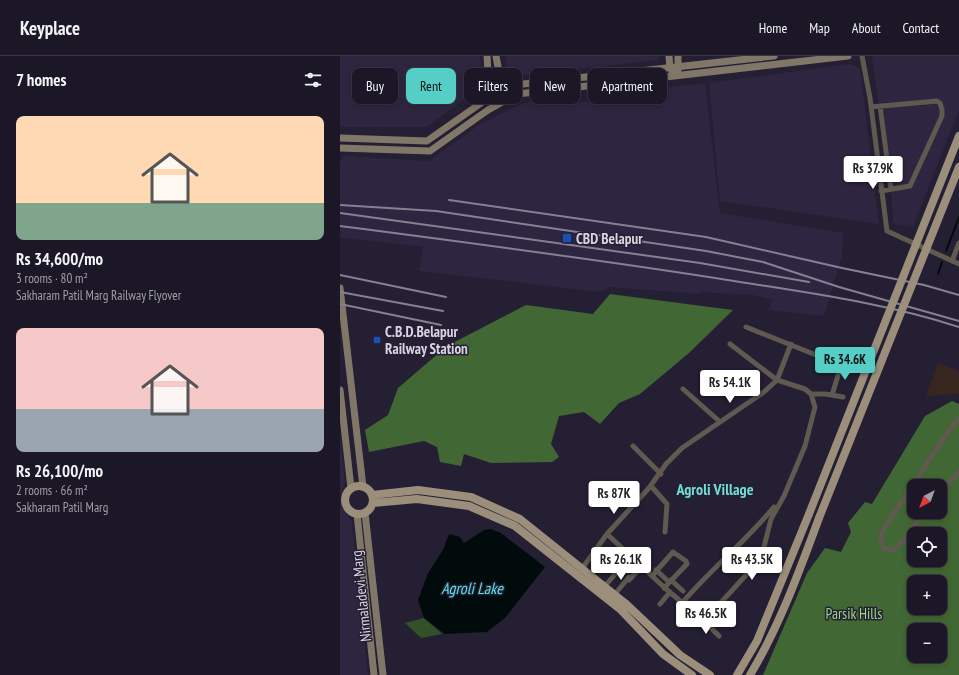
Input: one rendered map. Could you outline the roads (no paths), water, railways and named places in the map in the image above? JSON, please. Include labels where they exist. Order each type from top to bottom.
[{"type":"main road","points":[[487,56],[488,68]]},
{"type":"main road","points":[[496,56],[498,68]]},
{"type":"main road","points":[[669,56],[670,68],[676,76]]},
{"type":"main road","points":[[676,76],[680,66],[678,56]]},
{"type":"main road","points":[[522,84],[774,56]]},
{"type":"main road","points":[[522,93],[848,56]]},
{"type":"main road","points":[[340,138],[427,141],[480,104]]},
{"type":"main road","points":[[340,148],[430,151],[497,104]]},
{"type":"main road","points":[[737,675],[757,641],[768,615],[959,136]]},
{"type":"main road","points":[[750,675],[767,646],[787,604],[819,518],[959,167]]},
{"type":"main road","points":[[340,288],[363,487],[372,499]]},
{"type":"main road","points":[[340,390],[351,488],[343,502],[350,512],[361,514],[372,499],[418,490],[471,497],[520,519],[615,594],[680,655],[710,675]]},
{"type":"main road","points":[[351,488],[363,487]]},
{"type":"main road","points":[[372,499],[417,499],[469,506],[515,526],[636,624],[673,663],[692,675]]},
{"type":"main road","name":"Nirmaladevi Marg","points":[[361,514],[374,675]]},
{"type":"main road","name":"Nirmaladevi Marg","points":[[361,514],[383,675]]},
{"type":"street","points":[[862,56],[871,107],[887,232],[959,264]]},
{"type":"street","points":[[871,107],[936,101],[940,103],[942,110],[942,116],[912,184],[909,186],[881,191]]},
{"type":"street","points":[[880,106],[891,189]]},
{"type":"street","points":[[952,261],[959,243]]},
{"type":"street","points":[[746,327],[791,344],[839,366],[832,395]]},
{"type":"street","points":[[704,621],[747,574],[764,547],[771,518],[784,496],[803,452],[813,422],[815,407],[811,394],[805,389],[777,380],[730,344]]},
{"type":"street","points":[[577,575],[607,534],[651,486],[661,474],[666,464],[682,448],[719,421],[764,392],[777,380],[791,344]]},
{"type":"street","points":[[683,389],[719,421]]},
{"type":"street","points":[[811,394],[843,397]]},
{"type":"street","points":[[916,479],[951,428],[959,419]]},
{"type":"street","points":[[633,446],[661,474]]},
{"type":"street","points":[[947,485],[959,472]]},
{"type":"street","points":[[651,486],[667,504],[665,532]]},
{"type":"street","points":[[907,493],[880,535],[880,542],[884,548],[892,551],[920,519]]},
{"type":"street","points":[[683,602],[712,570],[756,530],[784,496]]},
{"type":"street","points":[[607,534],[664,588],[683,602],[719,636]]},
{"type":"street","points":[[652,576],[673,552],[676,552],[687,564],[664,588]]},
{"type":"street","points":[[605,586],[628,560],[630,561]]},
{"type":"street","points":[[615,594],[642,566]]},
{"type":"street","points":[[656,570],[683,591]]},
{"type":"street","points":[[660,604],[670,592]]},
{"type":"water","name":"Agroli Lake","points":[[491,529],[501,533],[545,567],[505,618],[487,632],[445,634],[424,618],[418,600],[428,573],[443,550],[449,534],[460,537],[464,543],[484,530]]},
{"type":"waterway","points":[[946,251],[959,217]]},
{"type":"waterway","points":[[938,274],[942,262]]},
{"type":"railway","points":[[449,200],[706,237],[924,285],[959,295]]},
{"type":"railway","points":[[340,205],[436,211],[706,251],[763,262],[839,287],[959,321]]},
{"type":"railway","points":[[340,213],[700,263],[809,282]]},
{"type":"railway","points":[[340,226],[488,245],[819,294],[904,311],[959,327]]},
{"type":"railway","points":[[340,275],[446,297]]},
{"type":"railway","points":[[340,292],[443,311]]},
{"type":"railway","points":[[340,304],[441,325]]},
{"type":"place","name":"CBD Belapur","points":[[567,238]]},
{"type":"place","name":"C.B.D.Belapur Railway Station","points":[[377,340]]},
{"type":"district","name":"Agroli Village","points":[[715,489]]},
{"type":"park label","name":"Parsik Hills","points":[[854,613]]}]
